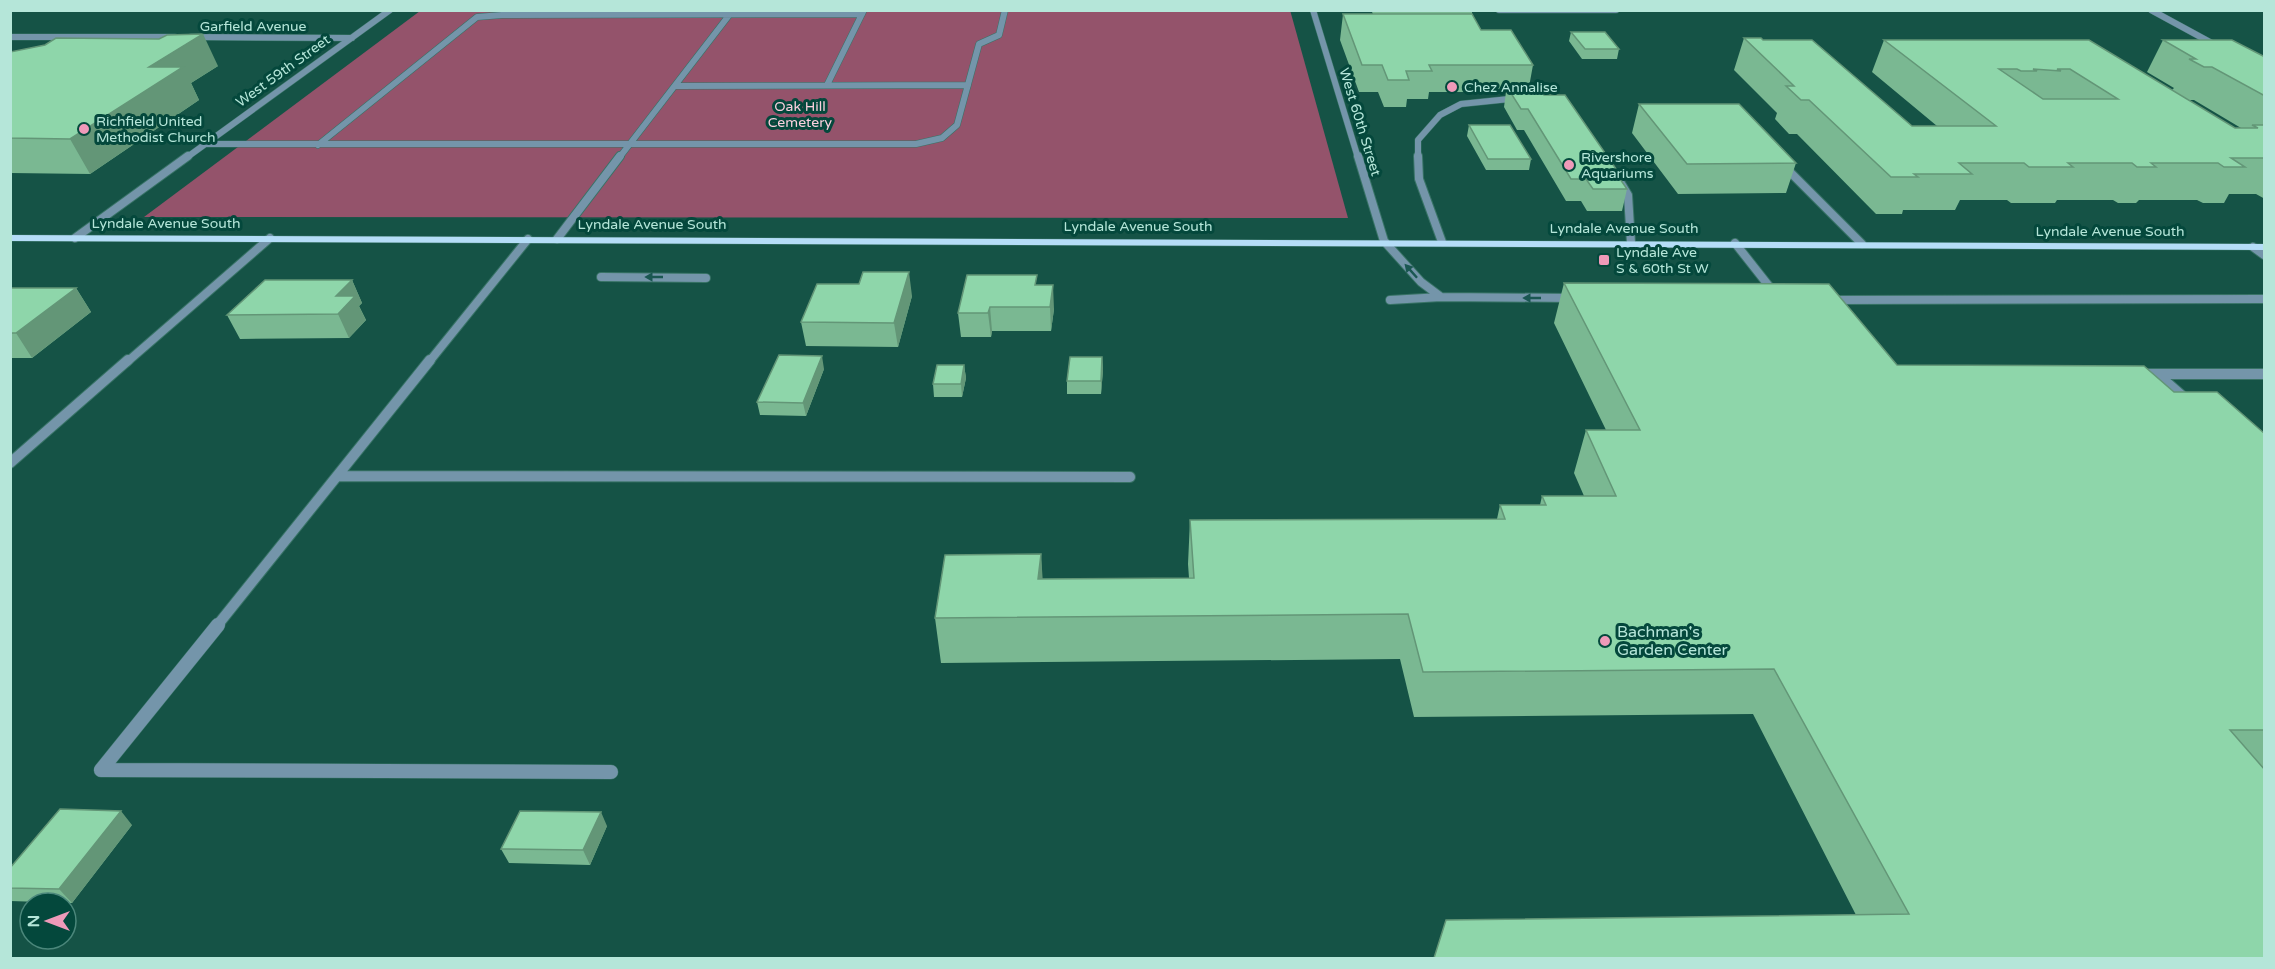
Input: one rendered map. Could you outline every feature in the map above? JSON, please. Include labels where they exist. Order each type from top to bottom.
[{"type":"main road","name":"Lyndale Avenue South","points":[[10,238],[1735,243],[2259,247]]},
{"type":"street","name":"West 59th Street","points":[[75,238],[390,10]]},
{"type":"street","points":[[205,144],[916,144],[942,138],[957,125],[979,44],[999,35],[1005,10]]},
{"type":"street","name":"West 60th Street","points":[[1313,10],[1384,242]]},
{"type":"street","points":[[1499,10],[1616,10]]},
{"type":"street","points":[[2151,10],[2228,51]]},
{"type":"street","points":[[318,145],[477,17],[550,13],[863,12],[827,85]]},
{"type":"street","points":[[557,239],[730,14]]},
{"type":"street","name":"Garfield Avenue","points":[[10,37],[352,38]]},
{"type":"street","points":[[87,45],[102,37]]},
{"type":"street","points":[[675,86],[968,85]]},
{"type":"street","points":[[1442,242],[1419,178],[1418,140],[1440,115],[1461,104],[1523,98]]},
{"type":"street","points":[[1774,156],[1862,244]]},
{"type":"street","points":[[1617,175],[1629,195],[1631,243]]},
{"type":"street","points":[[10,463],[270,238]]},
{"type":"street","points":[[528,239],[100,770],[611,772]]},
{"type":"street","points":[[1384,242],[1421,282],[1441,297]]},
{"type":"street","points":[[1735,243],[1780,300],[1768,300]]},
{"type":"street","points":[[2259,247],[2265,255]]},
{"type":"street","points":[[601,277],[706,278]]},
{"type":"street","points":[[1390,300],[1441,297],[1581,298]]},
{"type":"street","points":[[1815,300],[2265,299]]},
{"type":"street","points":[[2134,374],[2265,374]]},
{"type":"street","points":[[2157,374],[2192,405]]},
{"type":"street","points":[[338,476],[1130,477]]},
{"type":"green space","name":"Oak Hill Cemetery","points":[[1290,10],[1348,218],[144,217],[420,11]]},
{"type":"building","points":[[1472,10],[1473,11],[1382,11]]},
{"type":"building","points":[[1343,14],[1472,14],[1481,30],[1511,30],[1533,65],[1429,65],[1432,71],[1406,71],[1409,80],[1388,80],[1382,65],[1362,65]]},
{"type":"building","points":[[1571,32],[1605,32],[1619,49],[1585,49]]},
{"type":"building","points":[[203,34],[149,67],[183,67],[70,139],[10,138],[10,52],[45,45],[56,38],[159,39],[167,35]]},
{"type":"building","points":[[1744,38],[1812,40],[1912,126],[1996,126],[1884,40],[2089,40],[2235,128],[2258,128],[2252,125],[2265,125],[2265,158],[2231,158],[2245,167],[2224,167],[2218,163],[2151,163],[2156,167],[2137,167],[2132,163],[2068,163],[2073,167],[2029,167],[2024,163],[1959,163],[1972,174],[1914,174],[1918,177],[1891,177],[1809,100],[1801,100],[1786,86],[1794,86]],"holes":[[[1999,69],[2021,71],[2070,69],[2118,99],[2043,99]]]},
{"type":"building","points":[[2163,40],[2232,40],[2265,57],[2265,96],[2212,67],[2204,67],[2189,59],[2196,59]]},
{"type":"building","points":[[1507,87],[1539,87],[1544,95],[1565,95],[1623,179],[1620,179],[1627,189],[1593,189],[1586,179],[1571,179],[1528,109],[1521,109]]},
{"type":"building","points":[[1639,104],[1739,104],[1796,163],[1687,164]]},
{"type":"building","points":[[1469,125],[1510,125],[1531,159],[1488,159]]},
{"type":"building","points":[[863,272],[909,272],[894,323],[801,322],[817,284],[859,284]]},
{"type":"building","points":[[967,275],[1037,275],[1035,285],[1053,285],[1050,307],[990,307],[988,313],[958,313]]},
{"type":"building","points":[[265,280],[352,280],[336,296],[355,296],[338,314],[227,315]]},
{"type":"building","name":"Bachman's Garden Center","points":[[1564,283],[1829,284],[1897,365],[2144,366],[2174,392],[2217,392],[2265,434],[2265,730],[2230,730],[2265,770],[2265,958],[1434,958],[1446,920],[1909,914],[1774,669],[1423,672],[1408,614],[935,618],[945,555],[1041,554],[1038,579],[1194,578],[1190,520],[1505,519],[1500,505],[1546,505],[1542,496],[1616,496],[1586,430],[1640,430]]},
{"type":"building","points":[[10,288],[76,288],[16,333],[10,333]]},
{"type":"building","points":[[779,355],[822,356],[803,403],[757,402]]},
{"type":"building","points":[[1070,357],[1102,357],[1101,381],[1067,381]]},
{"type":"building","points":[[937,365],[964,365],[961,384],[933,384]]},
{"type":"building","points":[[60,809],[121,811],[59,889],[10,888],[10,868]]},
{"type":"building","points":[[520,811],[601,812],[583,850],[501,849]]},
{"type":"place","name":"Chez Annalise","points":[[1452,87]]},
{"type":"place","name":"Richfield United Methodist Church","points":[[84,129]]},
{"type":"place","name":"Rivershore Aquariums","points":[[1569,165]]},
{"type":"place","name":"Lyndale Ave S & 60th St W","points":[[1604,260]]},
{"type":"place","name":"Bachman's Garden Center","points":[[1605,641]]}]
